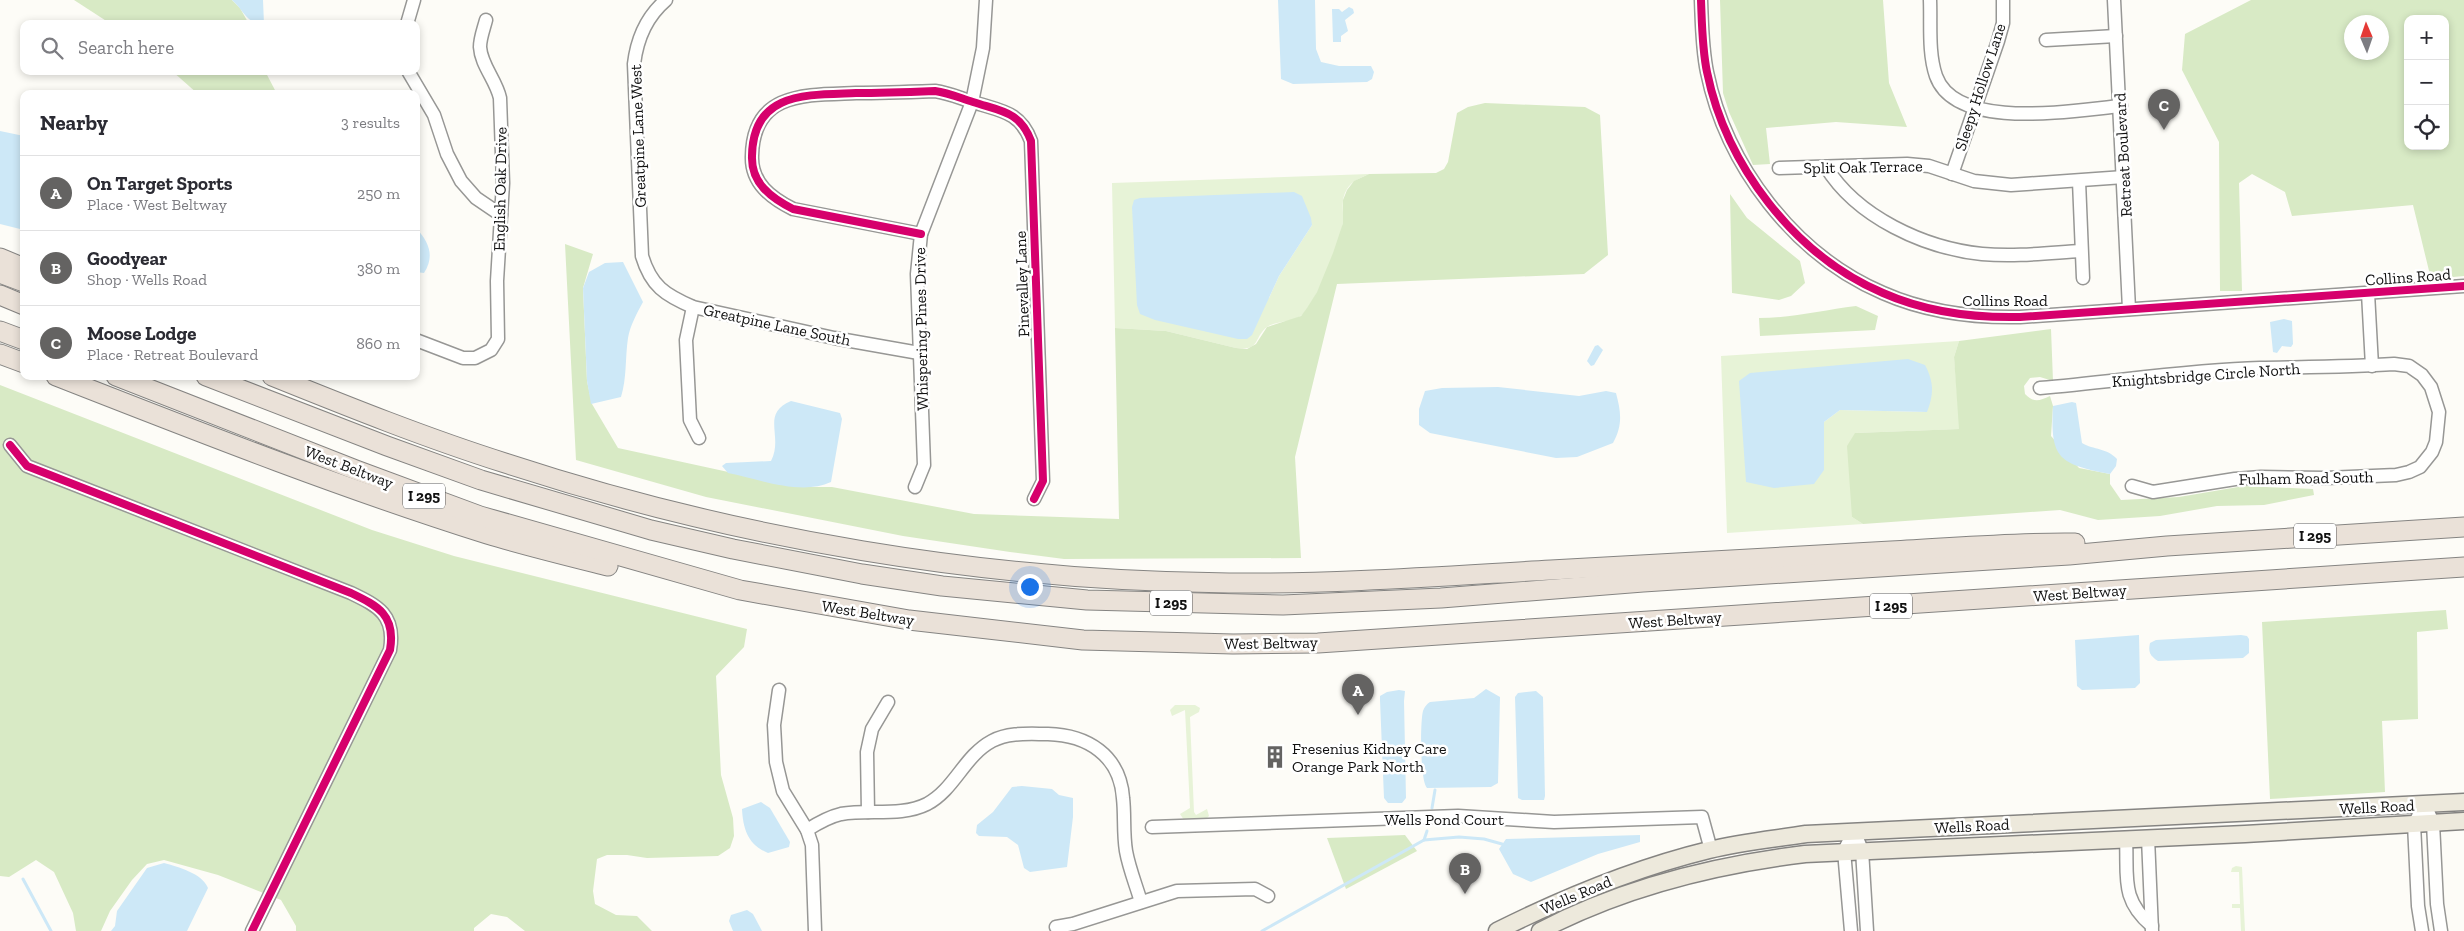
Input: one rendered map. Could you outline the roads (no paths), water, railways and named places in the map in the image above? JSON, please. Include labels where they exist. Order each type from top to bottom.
[{"type":"highway","points":[[0,258],[20,266]]},
{"type":"highway","points":[[0,273],[20,280]]},
{"type":"highway","points":[[0,295],[20,303]]},
{"type":"highway","points":[[0,330],[20,338]]},
{"type":"highway","points":[[0,354],[20,362]]},
{"type":"highway","points":[[66,380],[283,465],[489,535],[636,574],[740,590]]},
{"type":"highway","name":"West Beltway","points":[[126,380],[480,516],[740,590],[909,620],[1083,640],[1233,644],[1318,643],[2464,567]]},
{"type":"highway","name":"West Beltway","points":[[216,380],[481,480],[651,530],[751,553],[862,574],[942,586],[1087,600],[1213,605],[1354,602],[2464,527]]},
{"type":"highway","points":[[282,380],[459,448],[618,497],[723,523],[903,558],[1015,571],[1159,581],[1304,583],[2069,542],[2167,546]]},
{"type":"main road","name":"Wells Road","points":[[1497,931],[1596,885],[1651,866],[1711,850],[1806,834],[2464,802]]},
{"type":"main road","points":[[2137,819],[2137,838]]},
{"type":"main road","name":"Wells Road","points":[[1540,931],[1602,903],[1668,881],[1759,859],[1862,850],[2464,822]]},
{"type":"street","points":[[409,20],[414,0]]},
{"type":"street","name":"Whispering Pines Drive","points":[[915,487],[924,465],[917,274],[921,234],[972,102],[984,48],[986,0]]},
{"type":"street","name":"Collins Road","points":[[1700,0],[1706,72],[1728,137],[1745,168],[1776,212],[1799,237],[1829,261],[1882,293],[1952,314],[2005,317],[2464,286]]},
{"type":"street","points":[[1930,0],[1933,64],[1937,77],[1952,98],[1974,107],[2018,113],[2121,106]]},
{"type":"street","name":"Sleepy Hollow Lane","points":[[1952,174],[2003,24],[2003,0]]},
{"type":"street","name":"Retreat Boulevard","points":[[2114,0],[2121,106],[2130,309]]},
{"type":"street","name":"Greatpine Lane West","points":[[647,273],[642,256],[634,64],[636,46],[643,28],[660,2]]},
{"type":"street","name":"English Oak Drive","points":[[420,342],[462,358],[482,356],[491,350],[498,339],[497,281],[503,183],[500,98],[497,87],[481,57],[480,44],[486,20]]},
{"type":"street","points":[[2046,40],[2116,36]]},
{"type":"street","points":[[410,75],[419,90]]},
{"type":"street","points":[[420,91],[434,115],[446,154],[461,181],[476,198],[501,214]]},
{"type":"street","name":"Pinevalley Lane","points":[[921,234],[793,209],[774,200],[762,188],[755,174],[752,161],[752,145],[756,129],[764,115],[776,105],[804,95],[935,92],[950,93],[972,102],[1007,112],[1019,120],[1027,130],[1031,141],[1043,481],[1034,499]]},
{"type":"street","name":"Split Oak Terrace","points":[[1780,168],[1907,164],[1929,166],[1974,181],[2011,185],[2124,177]]},
{"type":"street","points":[[1826,167],[1834,180],[1854,201],[1891,225],[1933,244],[1981,254],[2030,255],[2081,251]]},
{"type":"street","points":[[2079,181],[2083,278]]},
{"type":"street","name":"Greatpine Lane South","points":[[647,273],[656,285],[672,298],[693,307],[834,338],[920,353]]},
{"type":"street","points":[[2368,293],[2372,366]]},
{"type":"street","points":[[693,307],[687,329],[687,358],[690,420],[699,438]]},
{"type":"street","name":"Knightsbridge Circle North","points":[[2040,388],[2155,375],[2260,368],[2409,366],[2422,375],[2430,387],[2439,412],[2439,424],[2432,452],[2420,467]]},
{"type":"street","points":[[10,445],[27,466],[351,593],[377,606],[388,621],[393,637],[390,650],[252,931]]},
{"type":"street","name":"Fulham Road South","points":[[2132,486],[2154,492],[2235,479],[2260,477],[2326,478],[2396,475],[2420,467]]},
{"type":"street","points":[[779,690],[774,725],[778,778],[783,791],[807,830],[812,845],[815,931]]},
{"type":"street","points":[[868,812],[868,746],[872,729],[888,702]]},
{"type":"street","points":[[807,830],[832,816],[903,811],[927,804],[948,788],[970,757],[994,740],[1022,734],[1061,735],[1082,739],[1094,746],[1107,758],[1121,781],[1126,850],[1141,902]]},
{"type":"street","points":[[2425,804],[2433,823],[2437,904],[2441,931]]},
{"type":"street","points":[[2422,931],[2418,906],[2414,824],[2425,804]]},
{"type":"street","name":"Wells Pond Court","points":[[1152,827],[1458,816],[1554,822],[1702,817],[1711,850]]},
{"type":"street","points":[[1854,831],[1862,850],[1867,931]]},
{"type":"street","points":[[1851,931],[1844,851],[1854,831]]},
{"type":"street","points":[[2137,838],[2129,897],[2139,915],[2152,928]]},
{"type":"street","points":[[2137,838],[2152,928]]},
{"type":"street","points":[[1056,927],[1073,924],[1141,902],[1189,890],[1255,889],[1268,896]]},
{"type":"water","points":[[232,0],[263,0],[264,20],[250,20]]},
{"type":"water","points":[[1278,0],[1315,0],[1316,49],[1321,62],[1339,66],[1371,66],[1374,72],[1372,79],[1367,82],[1293,84],[1281,79]]},
{"type":"water","points":[[1349,7],[1353,9],[1354,13],[1345,20],[1348,31],[1341,36],[1341,42],[1333,42],[1332,9],[1339,9],[1342,12]]},
{"type":"water","points":[[0,131],[20,135],[20,229],[0,224]]},
{"type":"water","points":[[1294,192],[1302,196],[1312,225],[1279,276],[1252,335],[1247,339],[1238,339],[1155,320],[1140,314],[1137,305],[1132,207],[1134,200],[1140,198]]},
{"type":"water","points":[[420,234],[427,244],[430,255],[424,273],[420,272]]},
{"type":"water","points":[[623,262],[643,302],[629,333],[621,397],[591,404],[587,381],[583,288],[589,272],[605,263]]},
{"type":"water","points":[[2284,319],[2292,321],[2293,344],[2291,347],[2282,346],[2277,353],[2273,352],[2270,322]]},
{"type":"water","points":[[1598,345],[1603,350],[1594,365],[1591,366],[1587,361],[1595,346]]},
{"type":"water","points":[[1908,359],[1925,365],[1930,377],[1932,394],[1927,412],[1840,410],[1824,422],[1824,470],[1814,484],[1774,488],[1746,482],[1739,381],[1750,373]]},
{"type":"water","points":[[1498,387],[1579,396],[1606,391],[1616,393],[1620,424],[1613,443],[1577,457],[1556,458],[1430,433],[1419,425],[1419,409],[1425,391],[1442,388]]},
{"type":"water","points":[[791,401],[840,413],[842,419],[831,482],[819,486],[793,487],[728,473],[722,466],[726,463],[771,461],[775,443],[774,419],[782,406]]},
{"type":"water","points":[[2072,402],[2076,403],[2082,443],[2105,451],[2117,459],[2116,466],[2110,474],[2079,467],[2061,456],[2056,448],[2052,424],[2053,406]]},
{"type":"water","points":[[2139,635],[2140,683],[2135,688],[2082,690],[2077,686],[2075,640]]},
{"type":"water","points":[[2247,636],[2249,639],[2249,653],[2243,658],[2158,661],[2151,655],[2149,649],[2150,643],[2156,640]]},
{"type":"water","points":[[1486,689],[1500,697],[1498,783],[1491,787],[1427,788],[1423,775],[1421,738],[1423,711],[1427,704],[1430,702],[1474,698]]},
{"type":"water","points":[[1405,691],[1406,798],[1402,803],[1388,803],[1384,798],[1380,696],[1387,692]]},
{"type":"water","points":[[1536,691],[1543,697],[1545,796],[1544,800],[1522,800],[1518,798],[1515,697],[1518,693]]},
{"type":"water","points":[[1012,787],[1052,789],[1059,795],[1073,798],[1073,817],[1067,867],[1030,872],[1024,868],[1018,845],[1007,837],[979,836],[976,833],[977,825],[993,812]]},
{"type":"water","points":[[761,802],[770,808],[790,842],[789,847],[768,853],[761,850],[751,841],[745,830],[742,809]]},
{"type":"water","points":[[1640,835],[1640,842],[1598,854],[1531,882],[1513,874],[1499,849],[1506,839]]},
{"type":"water","points":[[164,863],[201,878],[208,888],[187,931],[111,931],[115,926],[117,911],[147,868]]},
{"type":"water","points":[[747,910],[753,914],[762,931],[733,931],[729,921],[731,915]]},
{"type":"waterway","points":[[1432,808],[1435,790]]},
{"type":"waterway","points":[[1424,840],[1427,831]]},
{"type":"waterway","points":[[1262,931],[1424,840],[1459,837],[1484,839],[1502,844]]},
{"type":"waterway","points":[[23,879],[51,931]]},
{"type":"place","name":"Moose Lodge","points":[[2164,130]]},
{"type":"place","name":"On Target Sports","points":[[1358,715]]},
{"type":"place","name":"Fresenius Kidney Care Orange Park North","points":[[1275,757]]},
{"type":"place","name":"Goodyear","points":[[1465,894]]}]
